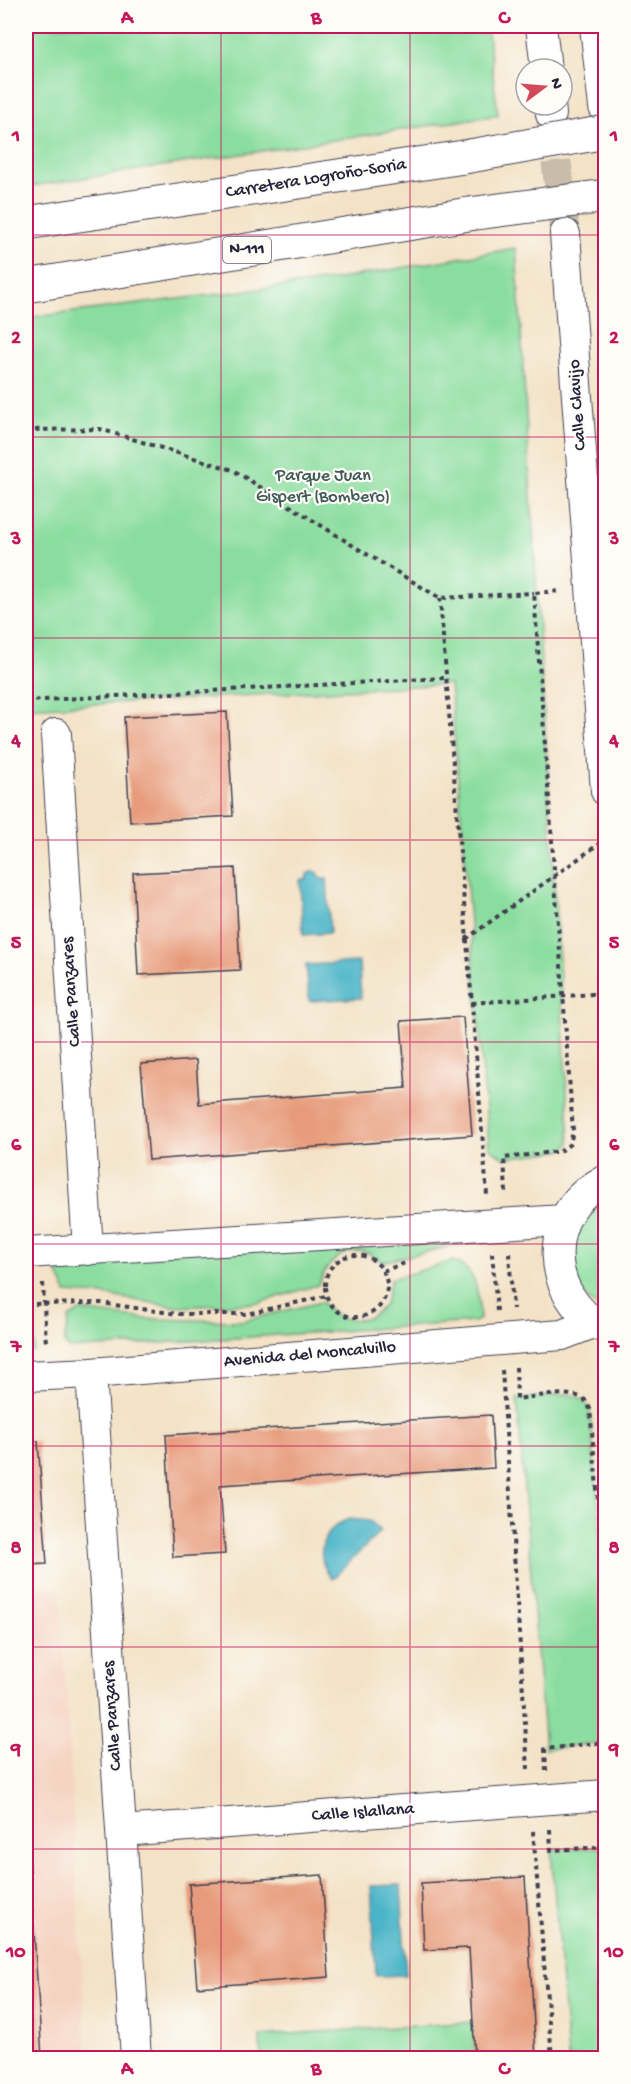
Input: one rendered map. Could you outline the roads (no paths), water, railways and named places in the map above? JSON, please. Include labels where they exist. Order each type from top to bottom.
[{"type":"highway","name":"Carretera Logroño-Soria","points":[[26,223],[464,157],[605,120]]},
{"type":"highway","name":"N-111","points":[[26,286],[469,214],[606,196]]},
{"type":"street","points":[[541,26],[545,57]]},
{"type":"street","points":[[595,26],[605,120]]},
{"type":"street","name":"Calle Clavijo","points":[[565,234],[606,791]]},
{"type":"street","name":"Calle Panzares","points":[[56,734],[88,1250]]},
{"type":"street","points":[[599,1326],[578,1310],[567,1294],[560,1277],[557,1258],[558,1239],[564,1220],[584,1193],[606,1180]]},
{"type":"street","points":[[33,1253],[564,1220]]},
{"type":"street","name":"Avenida del Moncalvillo","points":[[37,1376],[562,1335],[599,1326]]},
{"type":"street","name":"Calle Panzares","points":[[91,1373],[136,2058]]},
{"type":"street","name":"Calle Islallana","points":[[121,1831],[606,1795]]},
{"type":"water","points":[[313,871],[318,873],[321,879],[327,879],[330,933],[303,935],[300,880],[307,879],[307,874]]},
{"type":"water","points":[[359,962],[361,998],[309,1001],[306,965]]},
{"type":"water","points":[[349,1519],[370,1521],[381,1531],[332,1579],[323,1561],[323,1544],[332,1529]]},
{"type":"water","points":[[401,1885],[406,1975],[376,1976],[371,1886]]},
{"type":"tunnel","points":[[551,117],[565,234]]},
{"type":"park label","name":"Parque Juan Gispert (Bombero)","points":[[323,486]]}]
